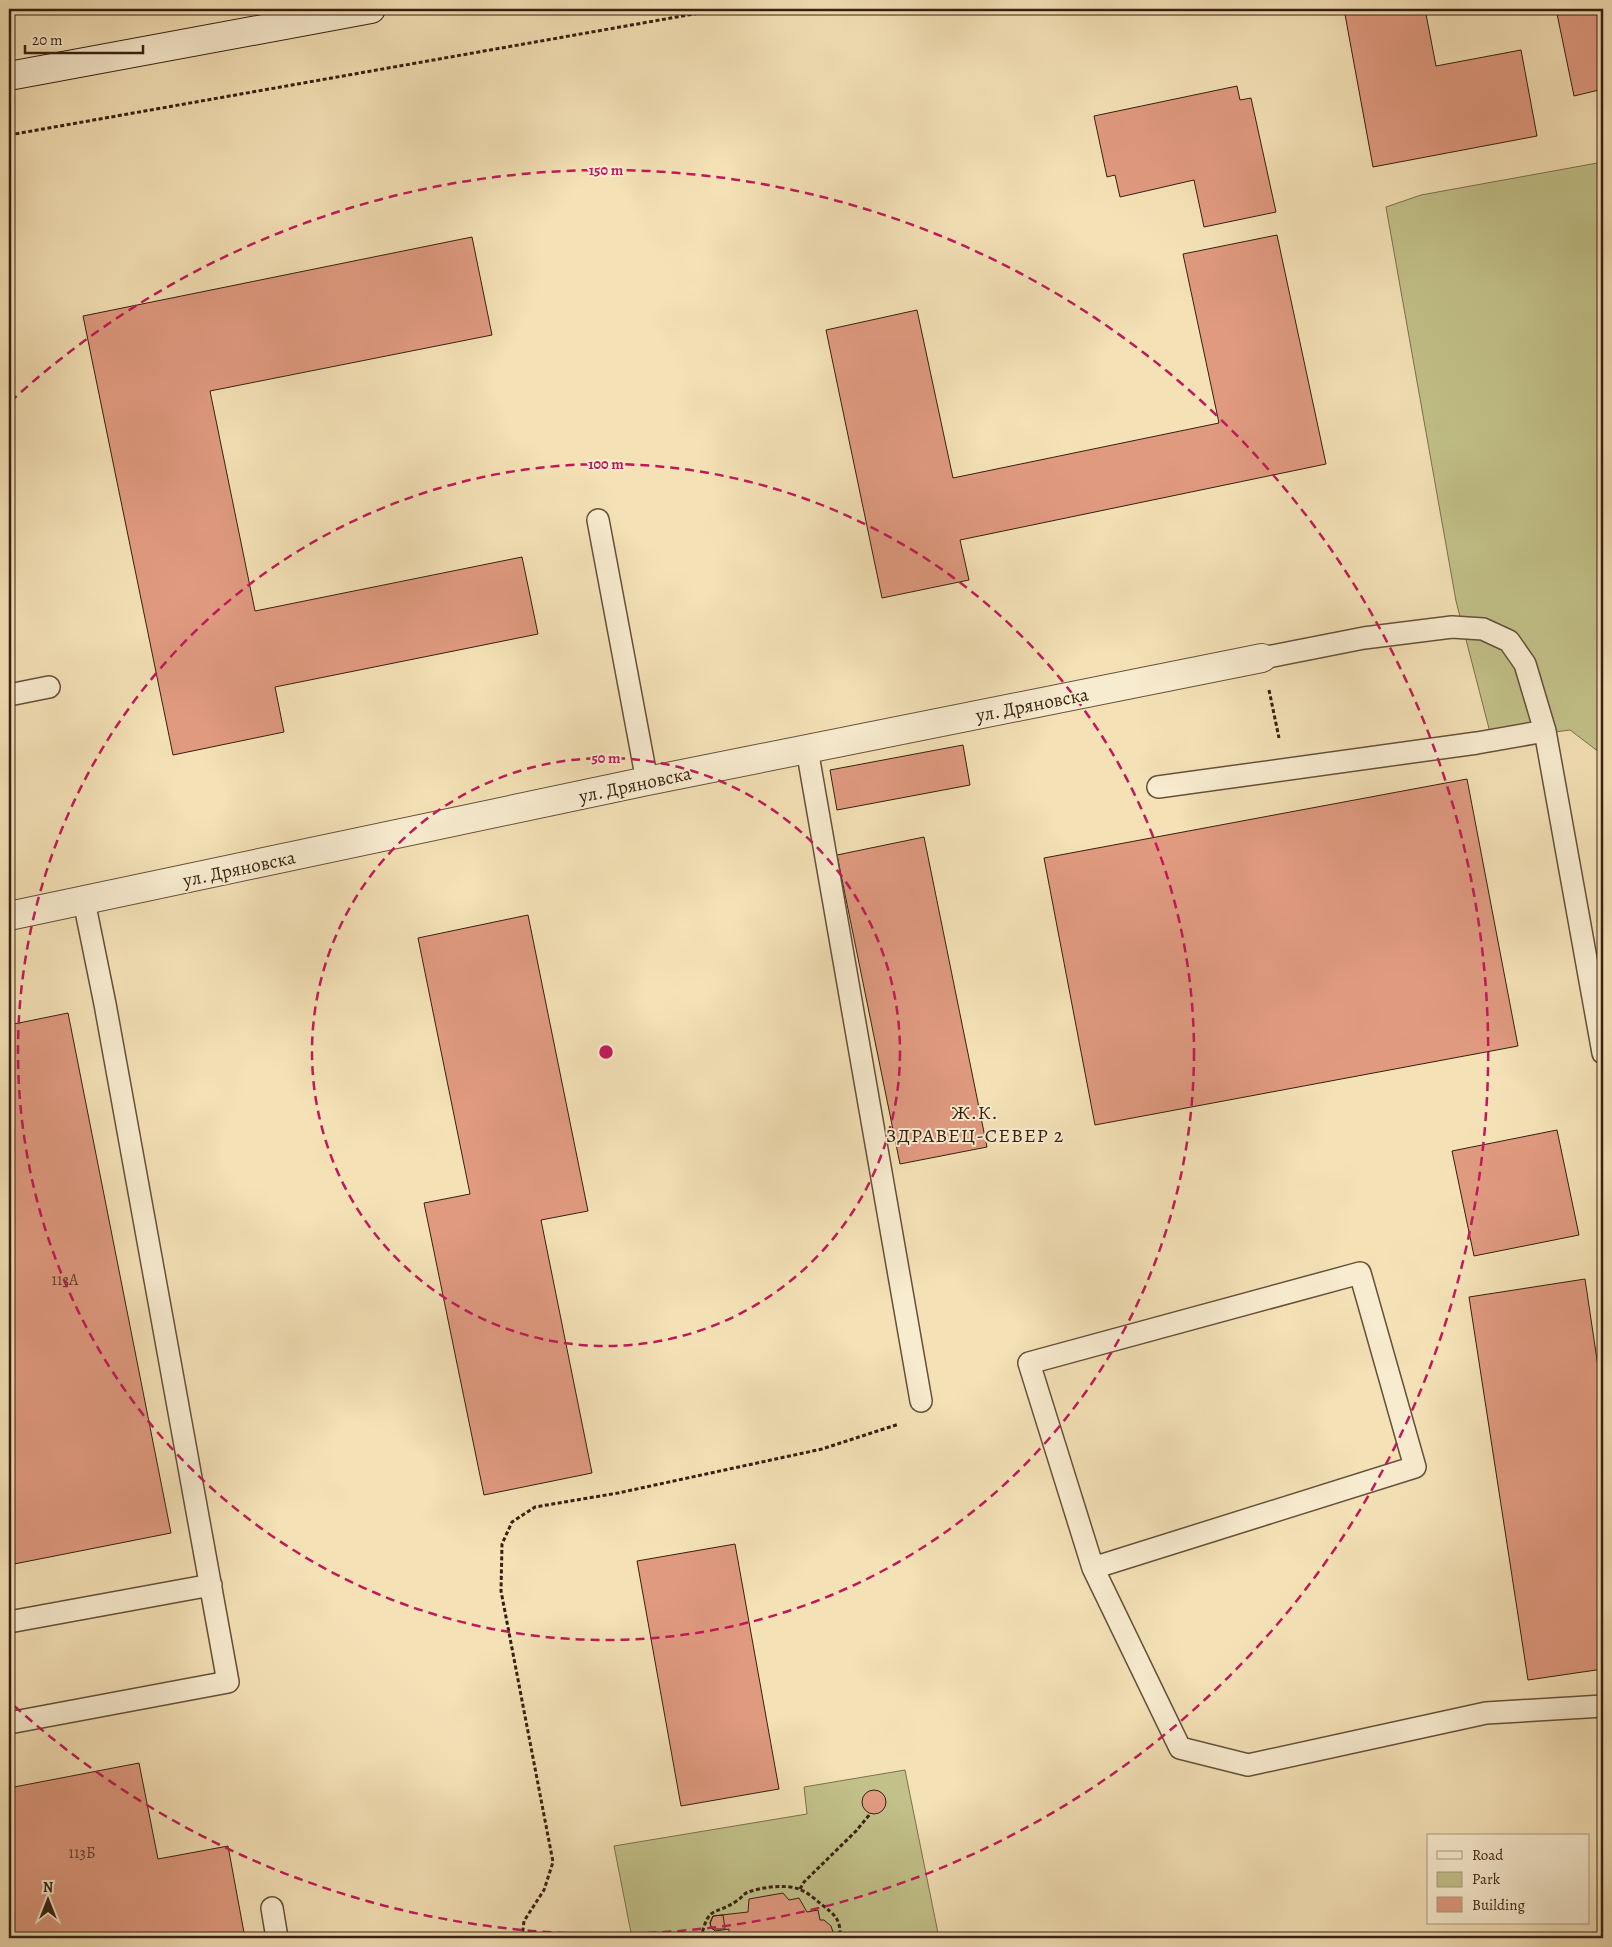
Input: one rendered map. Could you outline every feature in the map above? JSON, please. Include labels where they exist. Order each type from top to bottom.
[{"type":"street","points":[[9,76],[371,9]]},
{"type":"street","name":"ул. Дряновска","points":[[9,916],[647,781],[1262,658]]},
{"type":"lane","points":[[598,520],[647,781]]},
{"type":"lane","points":[[1262,658],[1364,638],[1452,627],[1483,629],[1509,641],[1525,664],[1544,731],[1603,1053]]},
{"type":"lane","points":[[9,695],[49,687]]},
{"type":"lane","points":[[1158,787],[1477,743],[1544,731]]},
{"type":"lane","points":[[807,749],[922,1401]]},
{"type":"lane","points":[[9,1723],[228,1682],[105,1004],[84,901]]},
{"type":"lane","points":[[1093,1568],[1414,1467],[1360,1273],[1029,1363],[1093,1568],[1180,1748],[1248,1765],[1486,1713],[1603,1706]]},
{"type":"lane","points":[[9,1622],[211,1585]]},
{"type":"lane","points":[[272,1908],[277,1938]]},
{"type":"path","points":[[9,135],[722,9]]},
{"type":"path","points":[[1262,658],[1286,770]]},
{"type":"path","points":[[522,1938],[524,1921],[544,1890],[553,1862],[501,1591],[502,1544],[512,1522],[535,1507],[618,1494],[822,1449],[899,1424],[922,1401]]},
{"type":"path","points":[[800,1889],[804,1882],[856,1831],[870,1814]]},
{"type":"path","points":[[701,1938],[706,1919],[714,1912],[738,1900],[745,1893],[769,1887],[800,1889],[836,1915],[840,1938]]},
{"type":"green space","points":[[1603,162],[1603,755],[1570,730],[1524,736],[1493,744],[1456,601],[1386,207],[1421,195]]},
{"type":"green space","points":[[905,1770],[939,1938],[632,1938],[614,1846],[807,1814],[804,1787]]},
{"type":"building","points":[[1344,9],[1425,9],[1436,66],[1521,50],[1537,136],[1373,167]]},
{"type":"building","points":[[1556,9],[1603,9],[1603,89],[1574,96]]},
{"type":"building","points":[[1237,86],[1240,100],[1251,98],[1276,212],[1204,227],[1194,180],[1120,197],[1115,175],[1107,177],[1094,116]]},
{"type":"building","points":[[1277,235],[1326,464],[960,540],[969,580],[882,598],[826,330],[917,310],[953,478],[1219,423],[1183,254]]},
{"type":"building","points":[[472,237],[492,335],[210,391],[255,611],[522,557],[538,634],[275,687],[284,732],[173,755],[83,316]]},
{"type":"building","points":[[963,745],[970,785],[837,810],[830,770]]},
{"type":"building","points":[[1467,779],[1518,1046],[1095,1125],[1044,858]]},
{"type":"building","points":[[924,837],[987,1147],[900,1164],[837,855]]},
{"type":"building","points":[[528,915],[588,1211],[541,1220],[592,1473],[484,1495],[424,1203],[470,1194],[418,938]]},
{"type":"building","points":[[68,1013],[171,1533],[9,1565],[9,1025]]},
{"type":"building","points":[[1557,1130],[1579,1235],[1474,1256],[1452,1151]]},
{"type":"building","points":[[1585,1279],[1603,1400],[1603,1669],[1528,1680],[1469,1297]]},
{"type":"building","points":[[735,1544],[779,1789],[681,1806],[637,1561]]},
{"type":"building","points":[[139,1763],[158,1859],[228,1846],[245,1938],[9,1938],[9,1788]]},
{"type":"building","points":[[869,1790],[879,1790],[886,1797],[886,1807],[879,1814],[869,1814],[862,1807],[862,1797]]},
{"type":"building","points":[[783,1893],[789,1900],[799,1898],[807,1912],[818,1910],[820,1920],[824,1920],[831,1926],[835,1938],[738,1938],[737,1933],[729,1934],[729,1929],[715,1931],[711,1927],[710,1922],[713,1916],[748,1912],[749,1899]]},
{"type":"building","points":[[723,1915],[725,1929],[712,1929],[710,1924],[713,1916]]},
{"type":"district","name":"Ж.К. ЗДРАВЕЦ-СЕВЕР 2","points":[[975,1124]]}]
